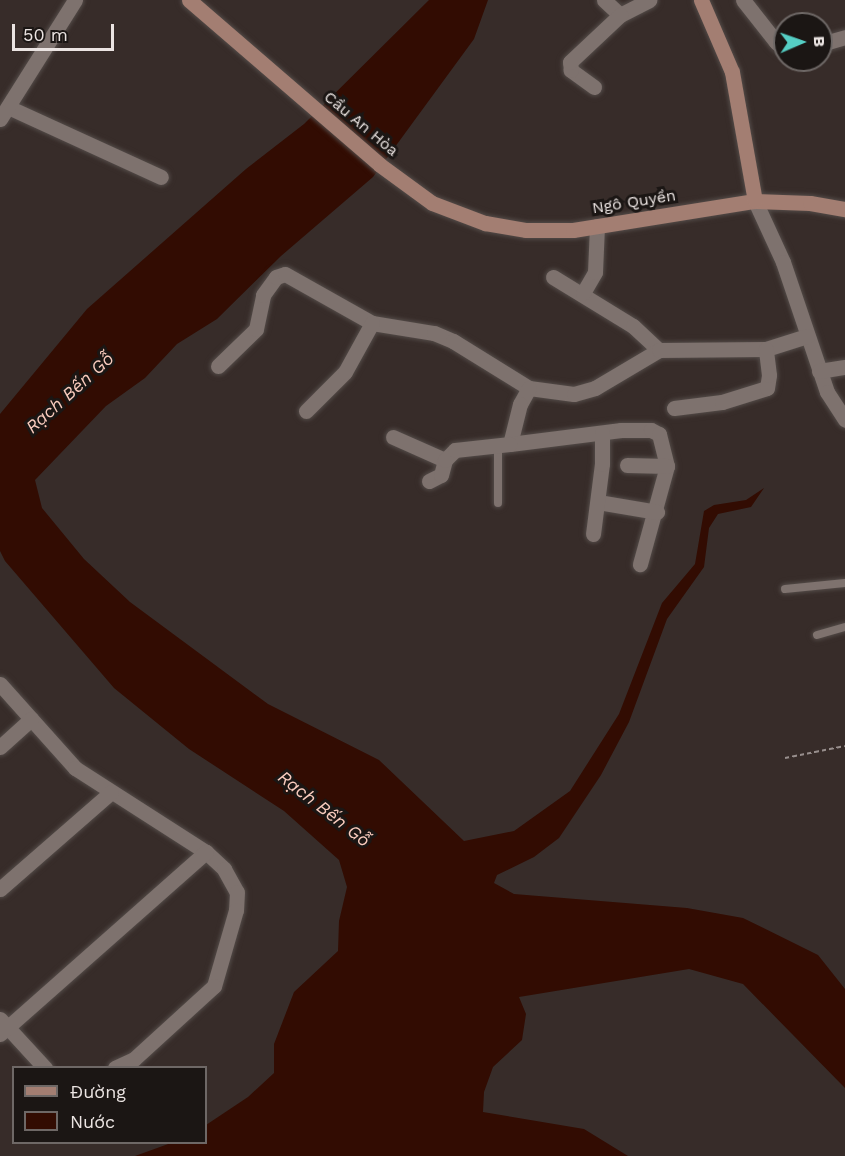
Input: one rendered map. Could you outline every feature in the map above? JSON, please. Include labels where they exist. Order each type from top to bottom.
[{"type":"street","points":[[75,0],[4,113],[160,177]]},
{"type":"street","name":"Cầu An Hòa","points":[[189,0],[380,165],[432,203]]},
{"type":"street","points":[[604,0],[620,15]]},
{"type":"street","points":[[594,87],[571,69],[570,62],[620,15],[649,0]]},
{"type":"street","points":[[701,0],[732,72],[755,201],[783,262],[827,392],[845,420]]},
{"type":"street","points":[[743,0],[773,38]]},
{"type":"street","name":"Ngô Quyền","points":[[432,203],[485,223],[526,230],[597,226],[755,201],[810,203],[845,209]]},
{"type":"street","points":[[583,293],[595,272],[597,226]]},
{"type":"street","points":[[219,366],[256,329],[263,295],[280,274],[372,323],[444,337],[529,388],[574,394],[587,391],[659,350],[766,349],[807,336]]},
{"type":"street","points":[[553,277],[583,293],[633,326],[659,350]]},
{"type":"street","points":[[306,411],[345,372],[372,323]]},
{"type":"street","points":[[674,408],[722,402],[766,388],[770,375],[766,349]]},
{"type":"street","points":[[819,371],[845,367]]},
{"type":"street","points":[[504,445],[520,404],[529,388]]},
{"type":"street","points":[[429,481],[441,475],[446,460],[455,450],[602,433],[651,430],[659,434],[667,466],[657,512],[640,564]]},
{"type":"street","points":[[593,534],[598,502],[602,433]]},
{"type":"street","points":[[393,437],[446,460]]},
{"type":"street","points":[[627,465],[667,466]]},
{"type":"street","points":[[598,502],[657,512]]},
{"type":"street","points":[[0,684],[75,768],[206,852],[228,875],[238,899],[217,980],[134,1059],[119,1066]]},
{"type":"street","points":[[0,747],[31,719]]},
{"type":"street","points":[[0,889],[111,792]]},
{"type":"street","points":[[43,1066],[2,1027],[206,852]]},
{"type":"lane","points":[[498,502],[504,445]]},
{"type":"lane","points":[[785,589],[845,583]]},
{"type":"lane","points":[[817,635],[845,627]]},
{"type":"path","points":[[785,758],[845,746]]},
{"type":"water","name":"Rạch Bến Gỗ","points":[[429,0],[488,0],[474,39],[373,177],[281,256],[217,319],[177,344],[145,378],[106,406],[35,480],[42,508],[84,559],[130,602],[268,704],[379,760],[464,841],[514,831],[570,791],[619,714],[662,603],[695,564],[704,511],[714,505],[746,500],[764,488],[751,507],[718,514],[709,528],[704,567],[667,619],[629,722],[601,775],[559,838],[534,857],[497,875],[494,883],[514,894],[687,908],[743,918],[818,955],[845,989],[845,1088],[743,984],[689,969],[519,997],[526,1014],[522,1040],[493,1067],[484,1092],[483,1112],[584,1129],[628,1156],[135,1156],[168,1144],[207,1144],[207,1124],[248,1097],[274,1073],[274,1044],[294,992],[338,951],[339,921],[347,887],[339,860],[284,811],[189,749],[114,688],[5,561],[0,551],[0,414],[87,309],[246,169],[304,124]]}]
